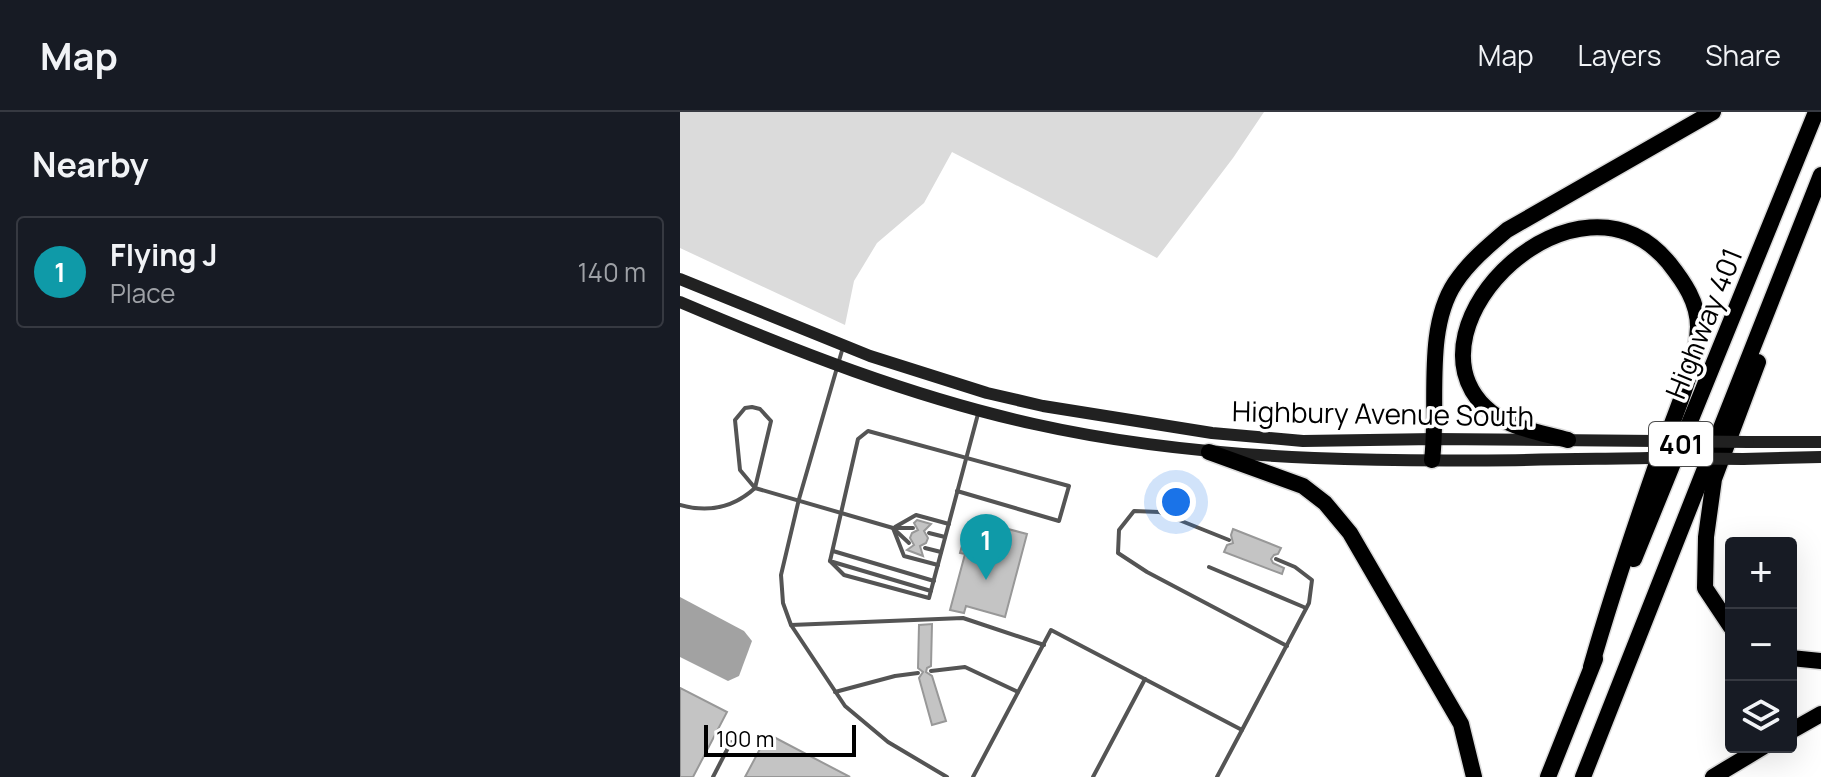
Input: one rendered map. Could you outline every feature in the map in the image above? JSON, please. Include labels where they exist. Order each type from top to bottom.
[{"type":"highway","points":[[1432,460],[1436,337],[1454,284],[1481,252],[1507,230],[1713,112]]},
{"type":"highway","name":"Highway 401","points":[[1548,777],[1816,112]]},
{"type":"highway","name":"Highway 401","points":[[1583,777],[1821,175]]},
{"type":"highway","points":[[1725,618],[1705,588],[1706,537],[1714,479],[1792,273],[1809,203]]},
{"type":"highway","points":[[1568,440],[1510,424],[1486,409],[1467,387],[1463,357],[1469,318],[1495,277],[1523,254],[1562,231],[1618,229],[1638,236],[1658,250],[1678,274],[1695,303],[1698,329],[1688,376],[1617,579],[1591,667]]},
{"type":"highway","points":[[1209,452],[1303,486],[1325,503],[1350,533],[1461,724],[1474,777]]},
{"type":"highway","points":[[1797,659],[1821,661]]},
{"type":"highway","points":[[1797,728],[1821,714]]},
{"type":"highway","points":[[1713,777],[1753,753]]},
{"type":"main road","name":"Highbury Avenue South","points":[[680,279],[843,346],[987,393],[1043,406],[1212,433],[1303,441],[1821,442]]},
{"type":"main road","name":"Highbury Avenue South","points":[[680,302],[878,381],[979,411],[1092,435],[1209,452],[1432,460],[1821,457]]},
{"type":"lane","points":[[843,346],[799,499],[781,575],[783,603],[791,625],[845,706],[888,742],[947,777]]},
{"type":"lane","points":[[680,505],[703,509],[729,505],[755,488],[771,421],[760,409],[752,407],[739,412],[735,420],[740,470],[755,488],[893,528],[913,528]]},
{"type":"lane","points":[[830,561],[844,575],[929,598],[979,411]]},
{"type":"lane","points":[[830,561],[858,439],[868,431],[1069,486],[1059,521],[957,491]]},
{"type":"lane","points":[[1229,540],[1159,512],[1134,511],[1119,530],[1118,553],[1147,572],[1287,646]]},
{"type":"lane","points":[[893,528],[916,515],[949,524]]},
{"type":"lane","points":[[893,528],[909,543]]},
{"type":"lane","points":[[893,528],[904,556],[938,565]]},
{"type":"lane","points":[[929,533],[945,537]]},
{"type":"lane","points":[[925,548],[941,552]]},
{"type":"lane","points":[[833,551],[934,581]]},
{"type":"lane","points":[[1217,777],[1306,608],[1312,580],[1295,567],[1276,559]]},
{"type":"lane","points":[[830,561],[931,591]]},
{"type":"lane","points":[[1209,567],[1306,608]]},
{"type":"lane","points":[[791,625],[963,618],[1044,645]]},
{"type":"lane","points":[[973,777],[1051,630],[1242,730]]},
{"type":"lane","points":[[931,671],[965,667],[1018,692]]},
{"type":"lane","points":[[835,692],[918,673]]},
{"type":"lane","points":[[1093,777],[1145,679]]},
{"type":"lane","points":[[713,777],[731,742]]},
{"type":"shaded area","points":[[680,112],[1264,112],[1157,258],[952,152],[924,203],[877,243],[854,281],[845,325],[680,248]]},
{"type":"shaded area","points":[[680,597],[744,631],[752,641],[739,676],[728,681],[680,657]]},
{"type":"building","points":[[917,520],[931,524],[924,531],[928,538],[926,543],[920,546],[923,556],[907,550],[914,545],[910,538],[918,530],[914,523]]},
{"type":"building","points":[[974,520],[1027,534],[1005,617],[966,606],[964,613],[950,610],[965,554],[960,553],[964,538],[968,539]]},
{"type":"building","points":[[1233,529],[1281,548],[1271,559],[1284,568],[1282,574],[1224,552],[1227,545],[1233,543]]},
{"type":"building","points":[[932,624],[931,666],[926,672],[932,676],[946,721],[932,725],[919,678],[923,672],[918,668],[919,625]]},
{"type":"building","points":[[680,688],[727,712],[693,777],[680,777]]},
{"type":"building","points":[[768,734],[850,777],[745,777]]},
{"type":"place","name":"Flying J","points":[[986,580]]}]
